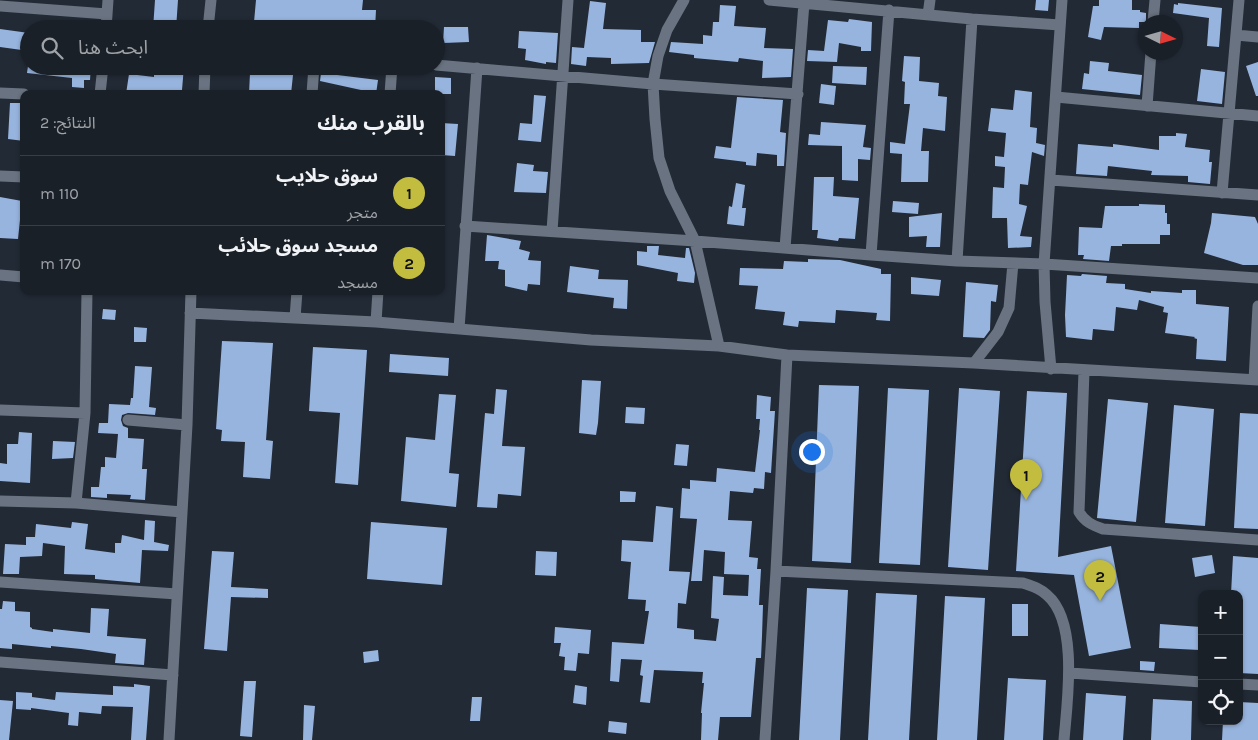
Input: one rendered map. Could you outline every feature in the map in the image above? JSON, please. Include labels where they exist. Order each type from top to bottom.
[{"type":"street","points":[[107,20],[108,0]]},
{"type":"street","points":[[209,20],[211,0]]},
{"type":"street","points":[[552,231],[568,0]]},
{"type":"street","points":[[684,0],[667,30],[658,56],[653,84],[655,119],[659,158],[670,191],[695,241],[718,346]]},
{"type":"street","points":[[770,0],[972,19],[1060,25]]},
{"type":"street","points":[[928,15],[930,0]]},
{"type":"street","points":[[1051,368],[1044,264],[1062,0]]},
{"type":"street","points":[[1154,15],[1155,0]]},
{"type":"street","points":[[1222,193],[1238,0]]},
{"type":"street","points":[[785,248],[804,3]]},
{"type":"street","points":[[0,6],[107,14]]},
{"type":"street","points":[[871,256],[888,10]]},
{"type":"street","points":[[957,261],[972,19]]},
{"type":"street","points":[[1236,35],[1258,37]]},
{"type":"street","points":[[1147,106],[1150,60]]},
{"type":"street","points":[[445,66],[653,84],[798,94]]},
{"type":"street","points":[[459,329],[477,68]]},
{"type":"street","points":[[100,90],[102,75]]},
{"type":"street","points":[[204,90],[205,75]]},
{"type":"street","points":[[312,90],[313,75]]},
{"type":"street","points":[[390,90],[391,75]]},
{"type":"street","points":[[0,93],[20,94]]},
{"type":"street","points":[[1056,96],[1258,116]]},
{"type":"street","points":[[0,176],[20,177]]},
{"type":"street","points":[[1051,180],[1258,195]]},
{"type":"street","points":[[466,226],[695,241],[871,256],[1044,264],[1258,278]]},
{"type":"street","points":[[974,364],[998,332],[1008,308],[1013,263]]},
{"type":"street","points":[[0,275],[20,277]]},
{"type":"street","points":[[76,504],[85,413],[87,295]]},
{"type":"street","points":[[169,740],[187,425],[191,295]]},
{"type":"street","points":[[296,318],[297,295]]},
{"type":"street","points":[[376,322],[378,295]]},
{"type":"street","points":[[190,314],[376,322],[591,340],[718,346],[787,354],[1256,380],[1258,306]]},
{"type":"street","points":[[765,740],[787,354]]},
{"type":"street","points":[[1084,371],[1079,512],[1083,519],[1089,524],[1103,529],[1258,540]]},
{"type":"street","points":[[0,410],[85,413]]},
{"type":"street","points":[[128,420],[187,425]]},
{"type":"street","points":[[0,501],[76,504],[182,512]]},
{"type":"street","points":[[776,571],[1023,583],[1033,586],[1048,595],[1058,610],[1065,632],[1070,673],[1064,740]]},
{"type":"street","points":[[0,582],[177,594]]},
{"type":"street","points":[[0,662],[173,675]]},
{"type":"street","points":[[1070,673],[1198,682]]},
{"type":"street","points":[[1243,684],[1258,685]]},
{"type":"building","points":[[155,0],[178,0],[177,20],[154,20]]},
{"type":"building","points":[[256,0],[363,0],[362,10],[376,10],[375,20],[254,20]]},
{"type":"building","points":[[1036,0],[1049,0],[1048,11],[1035,10]]},
{"type":"building","points":[[1099,0],[1132,0],[1132,10],[1140,10],[1140,12],[1146,13],[1146,15],[1138,15],[1138,28],[1104,27],[1101,40],[1088,37],[1093,6],[1099,6]]},
{"type":"building","points":[[590,1],[606,3],[603,29],[641,30],[641,42],[655,42],[649,63],[611,64],[611,58],[587,57],[586,66],[571,64],[572,47],[584,48]]},
{"type":"building","points":[[1178,3],[1222,8],[1219,47],[1207,46],[1209,18],[1173,13],[1174,4],[1178,5]]},
{"type":"building","points":[[720,5],[736,6],[734,26],[766,28],[764,48],[793,49],[791,77],[762,78],[763,61],[739,58],[738,62],[694,58],[694,55],[669,52],[671,42],[703,44],[703,35],[712,36],[713,22],[719,22]]},
{"type":"building","points":[[849,19],[872,22],[871,51],[861,51],[861,47],[839,43],[837,62],[807,61],[808,50],[824,51],[828,20],[848,22]]},
{"type":"building","points":[[445,27],[468,27],[469,42],[445,43]]},
{"type":"building","points":[[0,29],[20,32],[20,50],[0,47]]},
{"type":"building","points":[[519,31],[558,33],[556,63],[546,62],[546,64],[525,60],[526,49],[518,48]]},
{"type":"building","points":[[904,56],[920,57],[919,81],[939,83],[938,96],[947,97],[945,131],[923,128],[921,151],[929,151],[928,182],[901,182],[902,154],[890,153],[890,142],[905,144],[910,104],[904,104],[905,82],[902,81]]},
{"type":"building","points":[[1090,61],[1109,63],[1108,71],[1142,75],[1140,95],[1082,89],[1084,73],[1089,74]]},
{"type":"building","points":[[1258,62],[1258,96],[1256,96],[1246,66]]},
{"type":"building","points":[[833,66],[867,67],[866,85],[832,83]]},
{"type":"building","points":[[1201,69],[1225,72],[1222,104],[1197,101]]},
{"type":"building","points":[[45,75],[90,75],[90,80],[84,80],[84,88],[72,87],[72,78]]},
{"type":"building","points":[[129,75],[154,77],[154,75],[183,75],[182,90],[127,90]]},
{"type":"building","points":[[250,75],[293,75],[291,90],[249,90]]},
{"type":"building","points":[[321,75],[378,80],[377,90],[361,90],[320,81]]},
{"type":"building","points":[[435,77],[451,78],[451,94],[445,94],[445,90],[435,90]]},
{"type":"building","points":[[821,84],[836,86],[834,105],[819,103]]},
{"type":"building","points":[[1015,90],[1032,92],[1030,127],[1037,128],[1036,143],[1045,145],[1044,156],[1032,152],[1028,185],[1020,184],[1019,204],[1027,206],[1020,236],[1032,237],[1031,247],[1008,248],[1007,218],[992,218],[993,187],[1004,188],[1005,167],[995,166],[995,156],[1004,157],[1006,133],[988,131],[991,108],[1013,110]]},
{"type":"building","points":[[534,95],[546,96],[541,142],[518,140],[520,123],[532,124]]},
{"type":"building","points":[[737,97],[783,100],[780,132],[786,133],[784,166],[777,166],[777,155],[757,153],[756,166],[746,165],[746,162],[714,158],[716,146],[731,148]]},
{"type":"building","points":[[10,103],[20,103],[20,140],[8,139]]},
{"type":"building","points":[[821,122],[866,125],[863,147],[871,148],[870,160],[858,159],[858,181],[842,180],[842,146],[808,145],[809,134],[820,135]]},
{"type":"building","points":[[445,123],[458,124],[455,156],[445,155]]},
{"type":"building","points":[[1176,133],[1187,134],[1185,147],[1210,150],[1209,162],[1212,162],[1210,184],[1188,182],[1188,176],[1151,175],[1152,171],[1108,166],[1107,176],[1076,174],[1078,144],[1113,147],[1113,144],[1159,150],[1159,136],[1176,136]]},
{"type":"building","points":[[517,163],[534,165],[533,171],[548,172],[546,193],[514,192]]},
{"type":"building","points":[[814,177],[834,177],[833,196],[859,198],[855,239],[839,238],[838,241],[817,238],[818,230],[812,230]]},
{"type":"building","points":[[736,183],[745,185],[742,208],[746,208],[744,226],[727,224],[729,206],[732,207]]},
{"type":"building","points":[[0,197],[20,201],[18,239],[0,238]]},
{"type":"building","points":[[893,201],[919,203],[918,214],[892,212]]},
{"type":"building","points":[[1139,204],[1165,205],[1167,224],[1170,224],[1170,235],[1160,235],[1160,244],[1122,244],[1122,246],[1111,246],[1109,261],[1083,259],[1084,255],[1078,255],[1079,227],[1102,228],[1105,206],[1139,206]]},
{"type":"building","points":[[942,213],[940,247],[926,247],[927,236],[909,237],[909,217]]},
{"type":"building","points":[[1212,213],[1255,217],[1258,224],[1258,265],[1243,265],[1204,253]]},
{"type":"building","points":[[487,235],[521,241],[519,249],[530,252],[528,260],[541,261],[540,285],[528,284],[527,291],[505,286],[505,270],[498,269],[499,261],[485,261]]},
{"type":"building","points":[[647,246],[659,246],[658,255],[685,258],[686,248],[689,248],[695,273],[694,283],[677,281],[678,273],[637,265],[637,251],[647,252]]},
{"type":"building","points":[[808,259],[840,260],[881,269],[881,274],[891,274],[890,321],[876,320],[877,313],[836,310],[835,323],[799,321],[798,327],[783,325],[785,312],[755,309],[758,286],[739,285],[740,268],[783,269],[784,261],[808,262]]},
{"type":"building","points":[[570,266],[599,270],[598,279],[628,280],[627,309],[613,308],[614,298],[567,292]]},
{"type":"building","points":[[1082,274],[1107,276],[1106,283],[1125,284],[1125,289],[1151,293],[1151,291],[1182,293],[1182,290],[1196,290],[1196,304],[1229,307],[1226,361],[1196,359],[1197,339],[1195,337],[1165,333],[1168,313],[1163,312],[1164,307],[1139,300],[1137,310],[1116,307],[1114,331],[1093,329],[1092,340],[1066,337],[1067,275],[1081,276]]},
{"type":"building","points":[[911,277],[941,280],[939,296],[911,294]]},
{"type":"building","points":[[966,282],[998,285],[996,302],[991,301],[990,330],[984,338],[963,337]]},
{"type":"building","points":[[103,309],[116,310],[115,320],[102,319]]},
{"type":"building","points":[[134,327],[147,328],[146,342],[134,342]]},
{"type":"building","points":[[222,341],[273,343],[266,440],[273,441],[270,479],[243,477],[245,442],[221,441],[222,430],[216,429]]},
{"type":"building","points":[[313,347],[367,350],[358,485],[335,483],[340,413],[309,411]]},
{"type":"building","points":[[390,354],[449,358],[448,376],[389,372]]},
{"type":"building","points":[[135,366],[152,367],[149,407],[156,408],[155,415],[128,413],[122,415],[121,420],[123,426],[128,428],[128,438],[144,439],[142,469],[147,469],[145,500],[130,499],[131,495],[107,494],[107,498],[91,497],[91,487],[99,487],[101,467],[105,467],[105,457],[116,458],[118,434],[98,433],[99,423],[108,423],[109,404],[130,405],[131,398],[133,398]]},
{"type":"building","points":[[582,380],[601,381],[596,435],[579,433]]},
{"type":"building","points":[[819,385],[859,386],[851,563],[812,561]]},
{"type":"building","points":[[888,388],[929,390],[920,565],[879,563]]},
{"type":"building","points":[[959,388],[1000,391],[988,570],[948,567]]},
{"type":"building","points":[[496,389],[507,390],[502,446],[525,447],[521,496],[498,494],[497,508],[477,507],[485,413],[494,414]]},
{"type":"building","points":[[1027,391],[1067,393],[1058,557],[1111,546],[1131,648],[1089,656],[1074,575],[1016,571]]},
{"type":"building","points":[[439,394],[456,395],[449,473],[459,474],[456,507],[401,501],[406,437],[435,440]]},
{"type":"building","points":[[757,395],[771,397],[770,411],[775,411],[771,473],[765,472],[764,489],[754,488],[753,493],[730,491],[728,520],[752,521],[749,557],[758,558],[757,569],[761,569],[759,605],[763,605],[761,658],[756,658],[751,717],[720,717],[718,740],[701,740],[703,672],[654,670],[650,703],[640,702],[643,676],[640,675],[642,660],[621,659],[619,682],[610,681],[612,642],[644,644],[649,611],[645,611],[646,600],[628,599],[631,562],[621,561],[622,540],[653,542],[656,506],[673,508],[669,571],[690,572],[686,604],[678,603],[677,628],[694,630],[694,639],[716,641],[719,619],[711,618],[713,576],[724,577],[723,595],[748,596],[749,575],[724,574],[725,552],[704,550],[702,581],[691,581],[697,519],[680,518],[682,488],[690,489],[690,480],[716,482],[717,468],[755,472],[760,430],[760,419],[756,419]]},
{"type":"building","points":[[1108,399],[1148,403],[1136,522],[1097,518]]},
{"type":"building","points":[[1174,405],[1214,409],[1205,526],[1165,523]]},
{"type":"building","points":[[626,407],[645,408],[644,424],[625,423]]},
{"type":"building","points":[[1240,413],[1258,414],[1258,529],[1234,528]]},
{"type":"building","points":[[19,432],[32,433],[30,483],[0,481],[0,463],[7,464],[7,444],[18,444]]},
{"type":"building","points":[[53,441],[75,442],[73,458],[52,459]]},
{"type":"building","points":[[676,444],[689,445],[687,466],[674,465]]},
{"type":"building","points":[[620,491],[636,492],[635,502],[620,502]]},
{"type":"building","points":[[145,520],[155,521],[154,542],[169,545],[168,551],[142,550],[140,583],[95,579],[95,575],[64,574],[65,546],[43,543],[42,556],[20,557],[19,574],[3,574],[5,544],[26,545],[26,537],[35,537],[36,524],[71,528],[72,522],[88,524],[85,549],[115,553],[115,543],[121,543],[122,535],[144,540]]},
{"type":"building","points":[[371,522],[447,528],[442,585],[367,579]]},
{"type":"building","points":[[212,551],[234,552],[231,587],[268,589],[268,598],[231,597],[227,651],[204,649]]},
{"type":"building","points":[[536,551],[557,552],[556,576],[535,575]]},
{"type":"building","points":[[1212,555],[1215,573],[1195,577],[1192,558]]},
{"type":"building","points":[[1233,556],[1258,558],[1258,674],[1243,673],[1243,590],[1231,590]]},
{"type":"building","points":[[807,588],[848,590],[840,740],[799,740]]},
{"type":"building","points":[[876,593],[917,595],[909,740],[868,740]]},
{"type":"building","points":[[945,596],[985,598],[977,740],[937,740]]},
{"type":"building","points":[[3,601],[15,602],[15,611],[30,612],[30,627],[32,629],[53,632],[53,629],[90,633],[91,608],[109,609],[107,636],[146,639],[144,665],[115,663],[116,654],[81,649],[12,644],[12,649],[0,648],[0,609],[2,609]]},
{"type":"building","points":[[1012,604],[1028,604],[1028,636],[1012,636]]},
{"type":"building","points":[[1160,624],[1198,627],[1198,650],[1159,648]]},
{"type":"building","points":[[555,627],[591,630],[589,654],[578,653],[576,671],[564,670],[565,657],[559,656],[561,643],[554,643]]},
{"type":"building","points":[[378,650],[379,661],[364,663],[363,652]]},
{"type":"building","points":[[1140,661],[1155,662],[1154,671],[1140,670]]},
{"type":"building","points":[[1008,678],[1046,680],[1043,740],[1004,740]]},
{"type":"building","points":[[244,681],[256,681],[252,737],[240,736]]},
{"type":"building","points":[[134,684],[150,686],[146,740],[131,740],[133,707],[102,706],[101,714],[79,712],[78,726],[68,725],[69,713],[31,708],[31,710],[16,709],[16,692],[32,693],[32,697],[55,700],[56,692],[113,695],[113,686],[134,687]]},
{"type":"building","points":[[575,685],[587,687],[586,705],[573,703]]},
{"type":"building","points":[[1086,693],[1126,696],[1123,740],[1083,740]]},
{"type":"building","points":[[472,697],[482,697],[480,721],[470,721]]},
{"type":"building","points":[[1153,699],[1192,701],[1191,740],[1151,740]]},
{"type":"building","points":[[0,700],[13,701],[9,740],[0,740]]},
{"type":"building","points":[[1243,702],[1258,703],[1258,740],[1222,740],[1223,725],[1243,725]]},
{"type":"building","points":[[304,705],[315,706],[312,740],[303,740]]},
{"type":"building","points":[[609,721],[627,723],[626,734],[608,732]]},
{"type":"place","name":"سوق حلايب","points":[[1026,500]]},
{"type":"place","name":"مسجد سوق حلائب","points":[[1100,601]]}]
